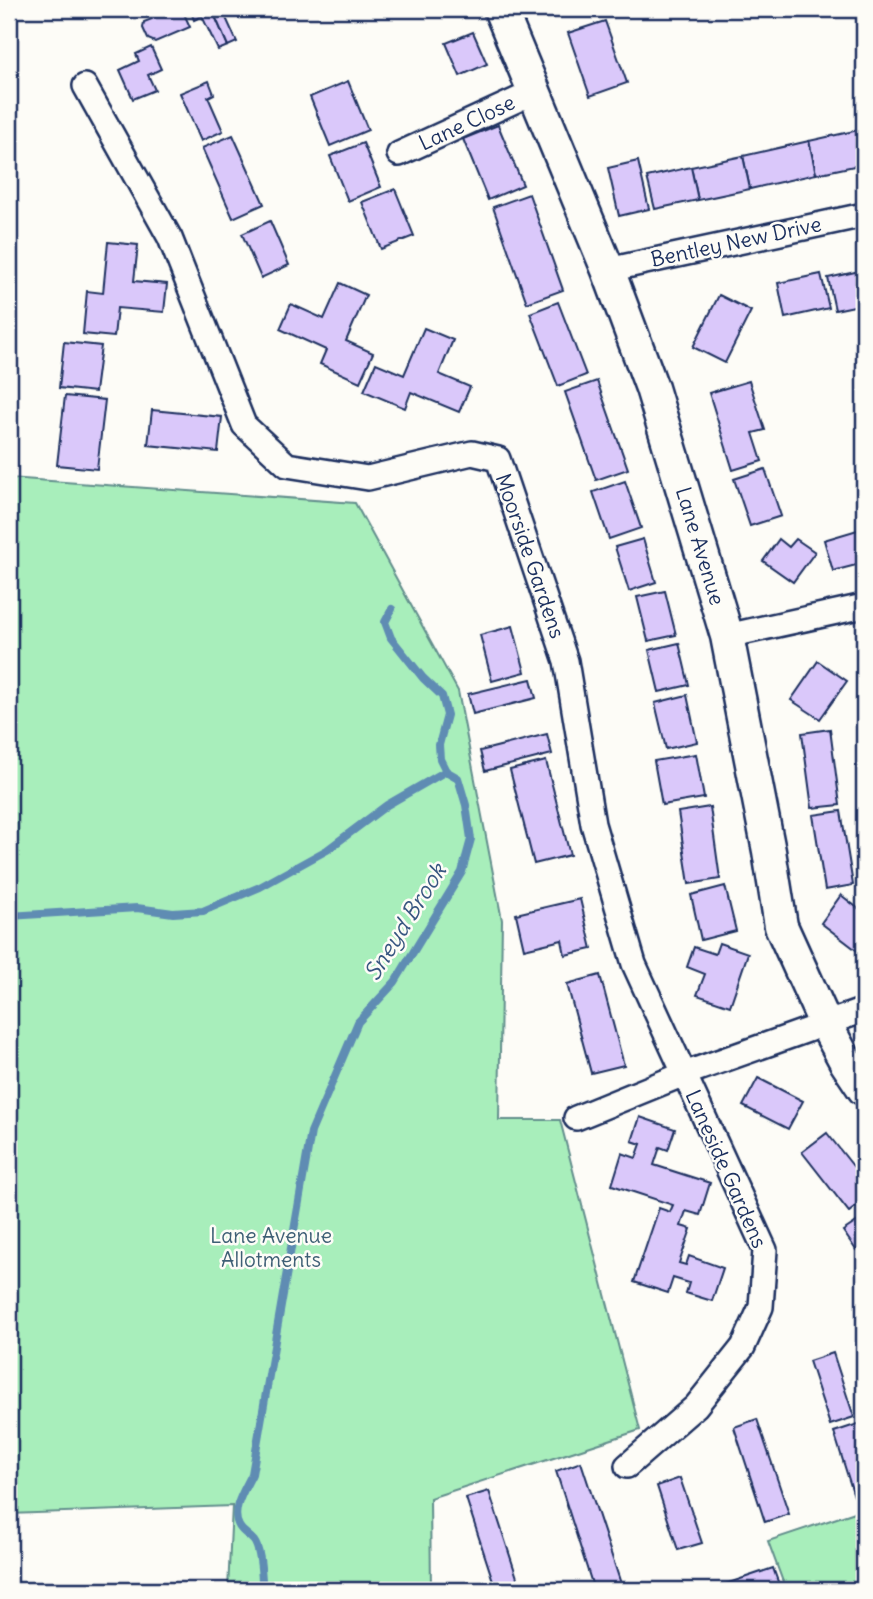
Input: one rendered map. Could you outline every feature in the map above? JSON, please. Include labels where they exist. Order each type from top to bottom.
[{"type":"street","name":"Lane Avenue","points":[[500,9],[608,270],[652,388],[727,636],[781,926],[825,1023],[864,1089]]},
{"type":"street","name":"Moorside Gardens","points":[[85,86],[170,238],[244,425],[287,465],[368,478],[472,453],[498,459],[566,661],[593,824],[634,964],[684,1074]]},
{"type":"street","name":"Lane Close","points":[[400,154],[534,92]]},
{"type":"street","name":"Bentley New Drive","points":[[608,270],[864,215]]},
{"type":"street","points":[[727,636],[864,606]]},
{"type":"street","points":[[576,1118],[684,1074],[864,1010]]},
{"type":"street","name":"Laneside Gardens","points":[[627,1466],[696,1406],[743,1347],[761,1307],[765,1250],[684,1074]]},
{"type":"green space","name":"Lane Avenue Allotments","points":[[9,478],[355,503],[458,691],[502,920],[499,1120],[560,1120],[640,1430],[430,1498],[431,1590],[228,1590],[232,1506],[9,1514]]},
{"type":"green space","points":[[864,1509],[864,1590],[786,1590],[768,1541]]},
{"type":"building","points":[[147,9],[182,9],[190,27],[155,42],[148,39],[143,28],[144,22],[152,19]]},
{"type":"building","points":[[190,9],[212,9],[228,46],[218,50],[202,16],[194,20]]},
{"type":"building","points":[[212,9],[222,9],[237,42],[228,46]]},
{"type":"building","points":[[605,21],[627,83],[590,96],[568,33]]},
{"type":"building","points":[[473,32],[487,64],[460,76],[446,43]]},
{"type":"building","points":[[151,47],[161,69],[148,75],[155,90],[133,99],[120,70],[139,61],[136,54]]},
{"type":"building","points":[[209,81],[214,94],[208,97],[223,131],[201,141],[180,93]]},
{"type":"building","points":[[348,81],[368,130],[330,146],[310,97]]},
{"type":"building","points":[[498,125],[523,185],[488,200],[463,139]]},
{"type":"building","points":[[863,129],[864,164],[816,174],[809,141]]},
{"type":"building","points":[[233,135],[264,204],[233,218],[202,148]]},
{"type":"building","points":[[809,141],[816,174],[750,189],[743,156]]},
{"type":"building","points":[[363,143],[381,187],[348,201],[330,156]]},
{"type":"building","points":[[743,156],[750,189],[698,200],[691,167]]},
{"type":"building","points":[[638,161],[649,209],[619,216],[608,168]]},
{"type":"building","points":[[691,167],[698,200],[655,209],[647,177]]},
{"type":"building","points":[[395,189],[414,236],[381,249],[362,202]]},
{"type":"building","points":[[529,194],[563,290],[527,303],[493,207]]},
{"type":"building","points":[[270,221],[289,265],[261,278],[242,234]]},
{"type":"building","points":[[108,242],[138,245],[134,281],[167,284],[164,312],[117,308],[114,337],[83,334],[87,291],[103,293]]},
{"type":"building","points":[[864,270],[864,304],[835,310],[828,278]]},
{"type":"building","points":[[821,274],[829,308],[785,318],[778,283]]},
{"type":"building","points":[[340,283],[366,295],[346,341],[373,353],[360,382],[320,364],[326,350],[280,329],[291,304],[324,319]]},
{"type":"building","points":[[719,295],[751,311],[725,363],[693,347]]},
{"type":"building","points":[[558,302],[586,375],[558,386],[530,313]]},
{"type":"building","points":[[424,328],[453,340],[439,374],[470,387],[459,412],[411,392],[405,408],[364,391],[376,363],[404,375]]},
{"type":"building","points":[[64,342],[101,346],[95,392],[59,388]]},
{"type":"building","points":[[597,381],[628,469],[596,480],[565,392]]},
{"type":"building","points":[[749,381],[765,430],[753,433],[762,461],[733,470],[709,393]]},
{"type":"building","points":[[65,396],[105,400],[97,469],[57,465]]},
{"type":"building","points":[[152,410],[222,417],[218,452],[148,445]]},
{"type":"building","points":[[765,469],[781,516],[750,526],[734,479]]},
{"type":"building","points":[[625,481],[641,528],[609,539],[593,492]]},
{"type":"building","points":[[864,528],[864,563],[833,571],[824,540]]},
{"type":"building","points":[[643,539],[656,582],[629,591],[615,547]]},
{"type":"building","points":[[779,539],[789,547],[796,539],[815,552],[793,582],[763,561]]},
{"type":"building","points":[[665,591],[676,635],[648,641],[637,597]]},
{"type":"building","points":[[513,626],[525,672],[492,681],[480,635]]},
{"type":"building","points":[[679,643],[689,685],[659,692],[649,650]]},
{"type":"building","points":[[864,653],[864,674],[860,654]]},
{"type":"building","points":[[818,661],[847,681],[820,719],[791,700]]},
{"type":"building","points":[[531,679],[536,698],[473,714],[468,694]]},
{"type":"building","points":[[687,695],[697,742],[666,749],[655,703]]},
{"type":"building","points":[[830,729],[840,805],[812,808],[802,733]]},
{"type":"building","points":[[547,734],[552,754],[485,771],[480,751]]},
{"type":"building","points":[[696,754],[704,798],[662,805],[654,761]]},
{"type":"building","points":[[546,761],[570,855],[534,864],[510,770]]},
{"type":"building","points":[[710,807],[720,879],[689,884],[678,812]]},
{"type":"building","points":[[841,811],[853,885],[825,890],[813,815]]},
{"type":"building","points":[[725,886],[736,931],[701,940],[691,895]]},
{"type":"building","points":[[841,895],[864,913],[864,956],[821,923]]},
{"type":"building","points":[[580,899],[592,949],[565,955],[562,940],[524,949],[516,914]]},
{"type":"building","points":[[719,943],[748,953],[730,1006],[697,995],[705,974],[687,967],[694,947],[715,954]]},
{"type":"building","points":[[600,975],[624,1065],[591,1073],[567,984]]},
{"type":"building","points":[[758,1078],[803,1101],[788,1129],[743,1106]]},
{"type":"building","points":[[640,1117],[675,1129],[668,1150],[660,1147],[654,1165],[710,1183],[700,1215],[686,1211],[681,1226],[691,1229],[679,1263],[686,1265],[689,1256],[723,1268],[712,1301],[686,1293],[689,1283],[673,1278],[668,1293],[634,1282],[659,1208],[670,1212],[673,1205],[612,1185],[622,1153],[636,1158],[641,1144],[632,1141]]},
{"type":"building","points":[[827,1133],[864,1180],[864,1200],[849,1212],[802,1152]]},
{"type":"building","points":[[864,1217],[864,1245],[856,1250],[843,1231]]},
{"type":"building","points":[[833,1353],[854,1417],[830,1425],[809,1361]]},
{"type":"building","points":[[757,1419],[789,1514],[765,1522],[734,1427]]},
{"type":"building","points":[[861,1423],[864,1433],[864,1493],[854,1496],[834,1432]]},
{"type":"building","points":[[581,1462],[623,1590],[594,1590],[556,1471]]},
{"type":"building","points":[[680,1478],[702,1543],[678,1550],[657,1486]]},
{"type":"building","points":[[489,1491],[521,1590],[496,1590],[466,1498]]},
{"type":"building","points":[[773,1568],[781,1590],[708,1590]]},
{"type":"waterway","name":"Sneyd Brook","points":[[263,1590],[257,1546],[239,1526],[236,1513],[239,1500],[252,1474],[311,1132],[358,1022],[395,982],[462,872],[471,839],[466,805],[458,778],[446,771],[440,759],[439,745],[447,715],[442,696],[423,678],[391,638],[385,622],[392,609]]},
{"type":"waterway","points":[[9,916],[137,908],[173,913],[203,911],[260,887],[327,850],[387,805],[446,771]]}]
